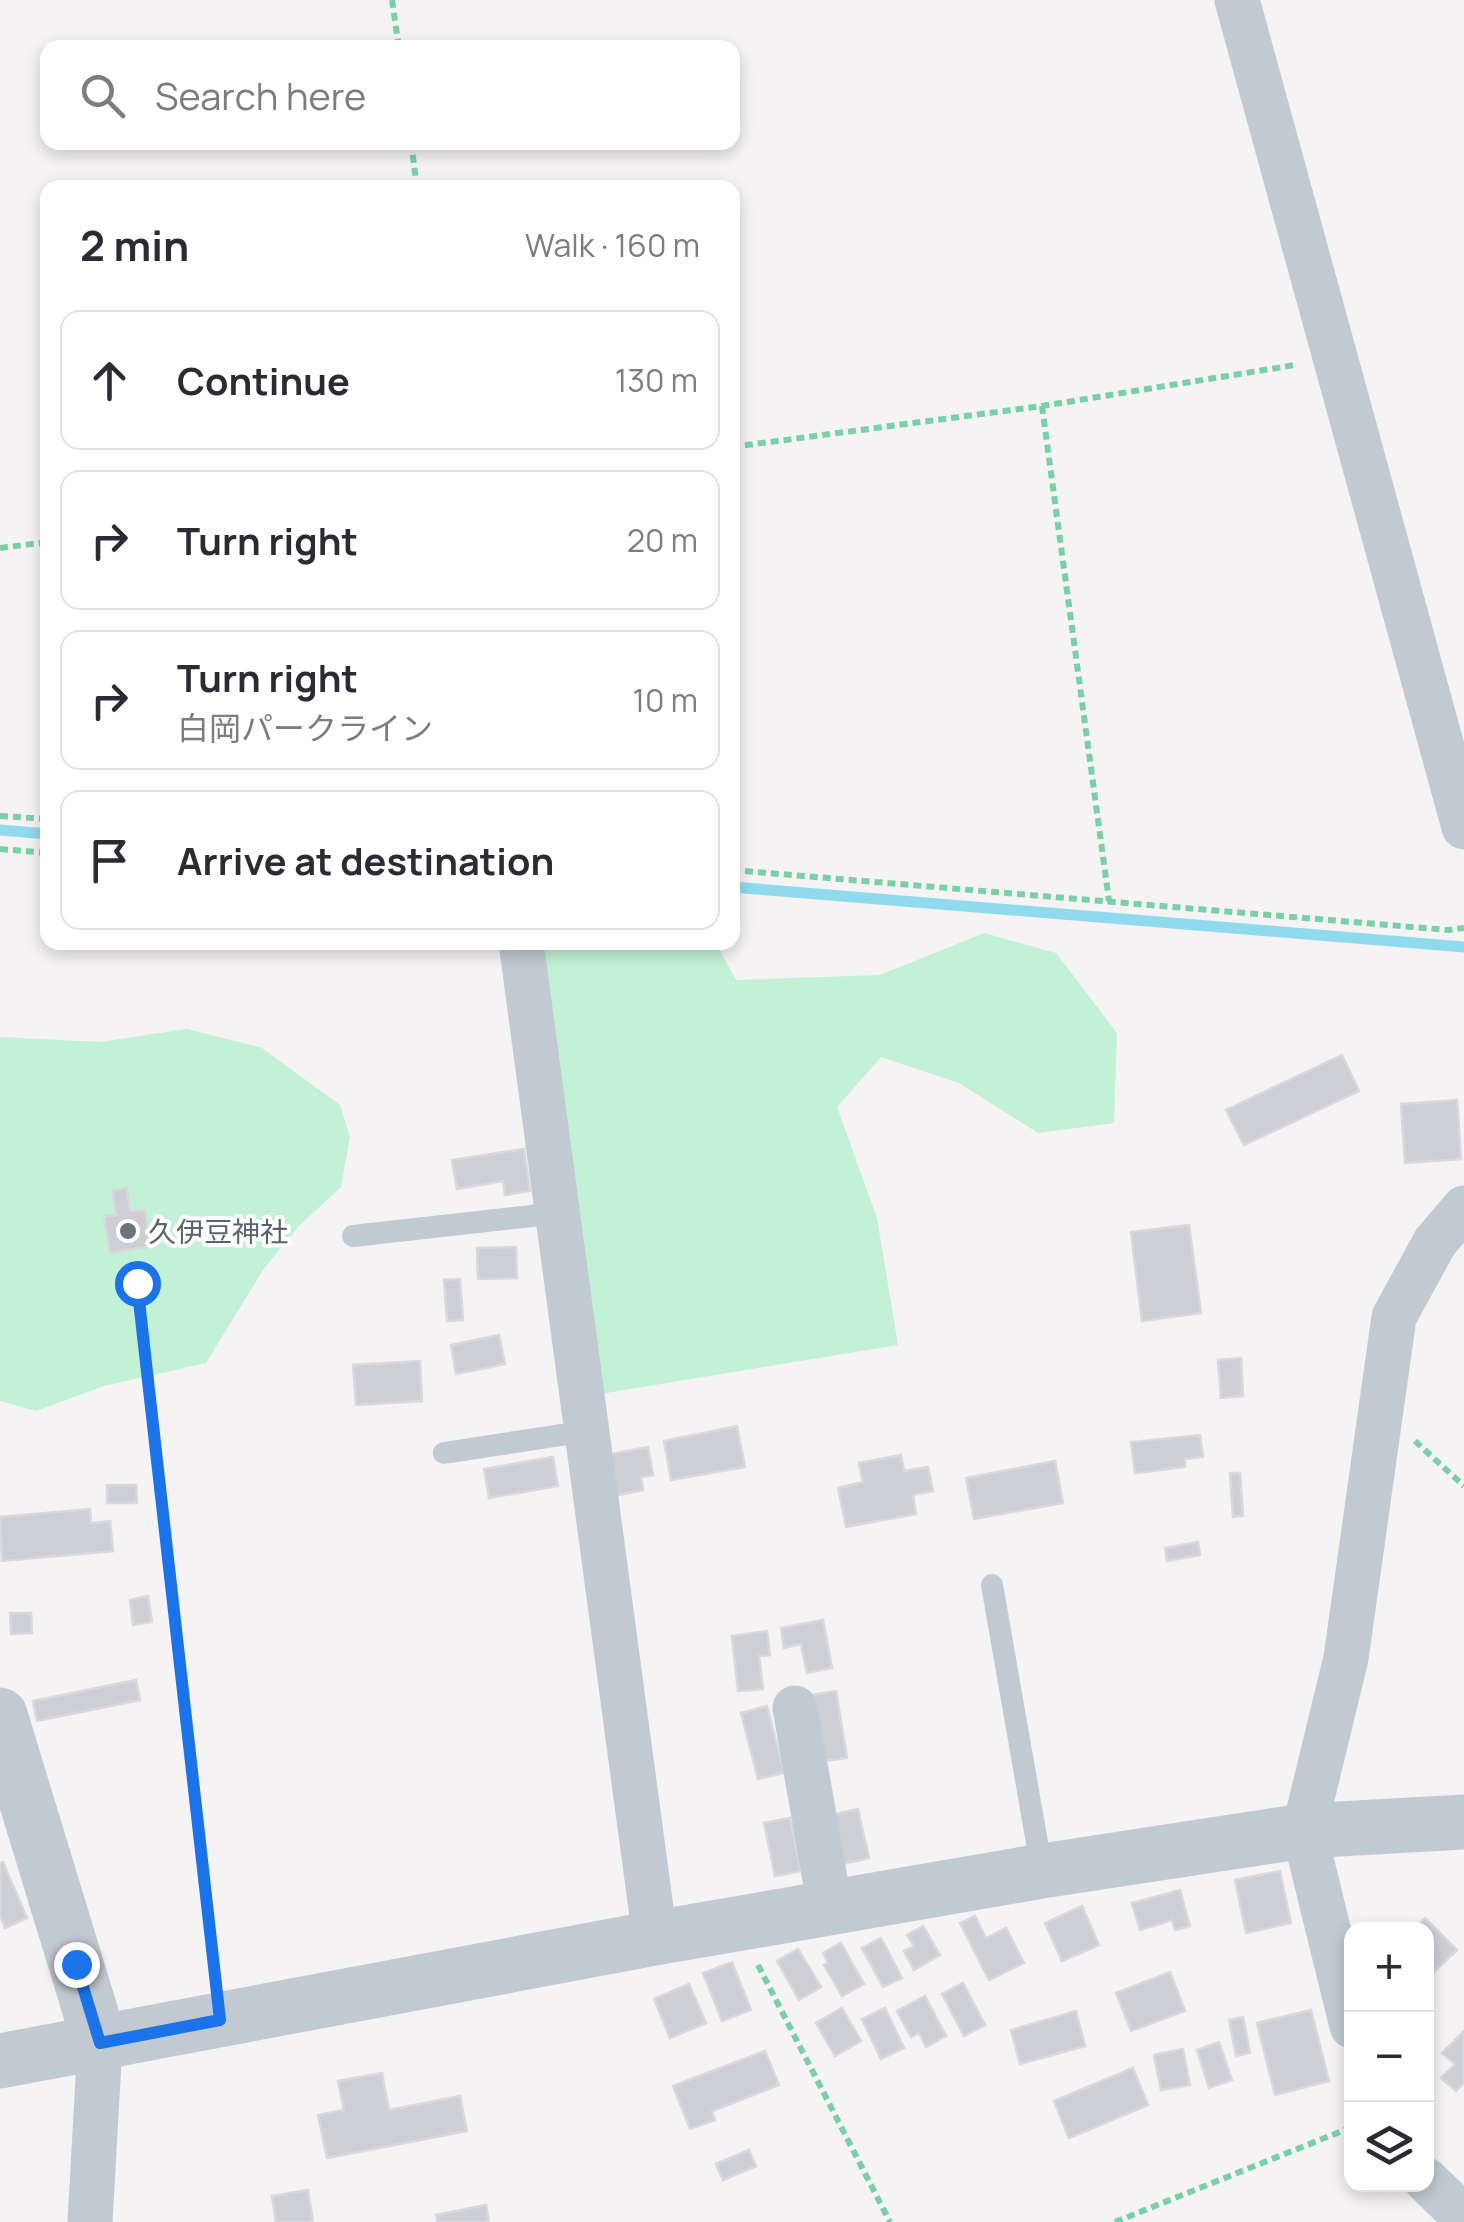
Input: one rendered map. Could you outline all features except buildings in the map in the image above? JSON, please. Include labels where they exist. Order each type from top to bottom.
[{"type":"street","points":[[1237,0],[1464,827]]},
{"type":"street","points":[[522,950],[655,1938]]},
{"type":"street","points":[[1349,2012],[1304,1831],[1346,1658],[1394,1317],[1435,1242],[1464,1208]]},
{"type":"street","points":[[795,1708],[830,1907]]},
{"type":"street","points":[[0,1715],[100,2043],[90,2222]]},
{"type":"street","points":[[0,2061],[655,1938],[1042,1871],[1304,1831],[1464,1822]]},
{"type":"street","points":[[1434,2188],[1464,2216]]},
{"type":"lane","points":[[352,1236],[558,1213]]},
{"type":"lane","points":[[444,1453],[587,1432]]},
{"type":"lane","points":[[992,1584],[1042,1871]]},
{"type":"path","points":[[392,0],[398,40]]},
{"type":"path","points":[[412,150],[416,180]]},
{"type":"path","points":[[740,446],[1042,406],[1336,359]]},
{"type":"path","points":[[1042,406],[1109,901]]},
{"type":"path","points":[[0,548],[40,543]]},
{"type":"path","points":[[0,816],[40,818]]},
{"type":"path","points":[[0,849],[40,852]]},
{"type":"path","points":[[740,871],[1448,930],[1464,928]]},
{"type":"path","points":[[137,1283],[220,2020]]},
{"type":"path","points":[[1382,1409],[1464,1486]]},
{"type":"path","points":[[738,1923],[890,2222]]},
{"type":"path","points":[[1116,2222],[1344,2130]]},
{"type":"green space","points":[[984,933],[1056,953],[1117,1033],[1114,1123],[1038,1133],[959,1083],[881,1057],[837,1107],[877,1218],[898,1345],[600,1394],[543,950],[720,950],[736,980],[880,975]]},
{"type":"green space","points":[[187,1029],[262,1048],[340,1105],[350,1137],[341,1187],[298,1227],[263,1270],[206,1363],[104,1386],[36,1411],[0,1401],[0,1037],[100,1042]]},
{"type":"waterway","points":[[0,830],[40,833]]},
{"type":"waterway","points":[[740,888],[1464,947]]},
{"type":"place","name":"久伊豆神社","points":[[128,1231]]},
{"type":"route","points":[[76,1964],[100,2043],[220,2020],[137,1283]]}]
